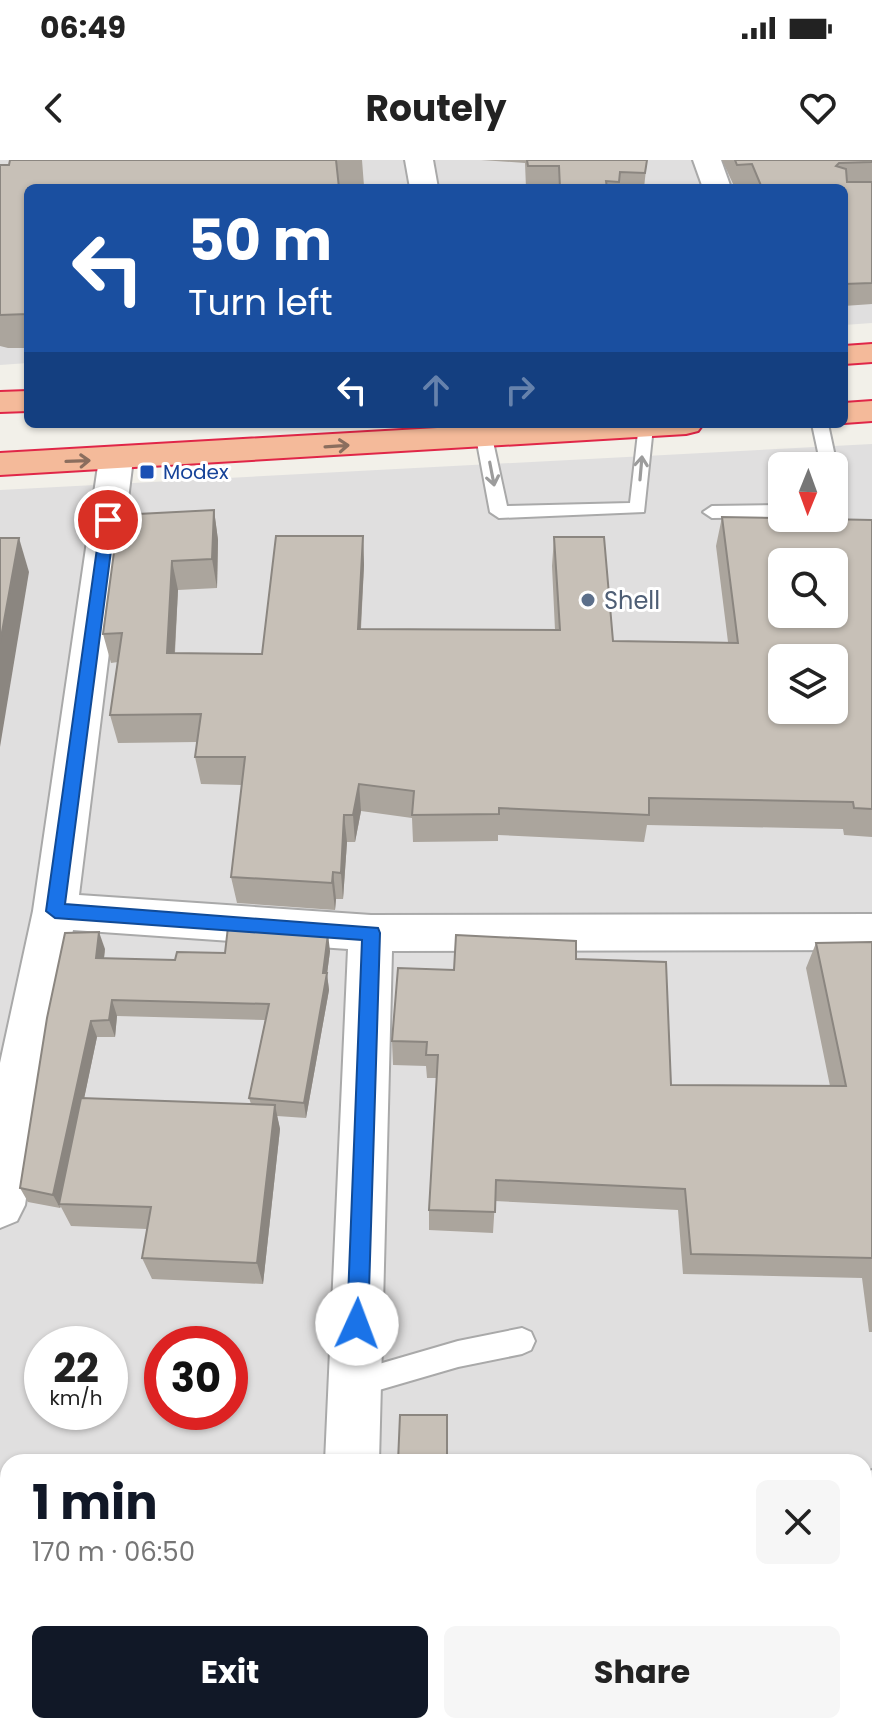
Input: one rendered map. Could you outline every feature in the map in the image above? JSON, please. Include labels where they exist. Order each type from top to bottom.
[{"type":"highway","points":[[848,355],[872,353]]},
{"type":"highway","points":[[0,402],[24,401]]},
{"type":"highway","points":[[848,413],[872,411]]},
{"type":"highway","points":[[0,464],[629,428]]},
{"type":"street","points":[[419,160],[423,184]]},
{"type":"street","points":[[707,160],[716,184]]},
{"type":"street","points":[[0,1205],[28,1034],[55,911],[116,459]]},
{"type":"street","points":[[55,911],[371,933],[872,932]]},
{"type":"street","points":[[352,1454],[371,933]]},
{"type":"lane","points":[[484,437],[499,512],[638,508],[645,428]]},
{"type":"lane","points":[[821,428],[826,452]]},
{"type":"lane","points":[[712,512],[768,511]]},
{"type":"lane","points":[[355,1384],[458,1354],[522,1341]]},
{"type":"shaded area","points":[[0,160],[872,160],[872,323],[848,325],[848,184],[24,184],[24,363],[0,365]]},
{"type":"shaded area","points":[[872,444],[872,1454],[0,1454],[0,490]]},
{"type":"building","points":[[10,160],[336,160],[339,184],[24,184],[24,314],[0,315],[0,165],[9,165]]},
{"type":"building","points":[[527,160],[647,160],[645,173],[620,172],[619,182],[606,181],[606,184],[560,184],[559,166],[528,166]]},
{"type":"building","points":[[735,160],[872,160],[839,163],[836,166],[846,169],[847,182],[872,182],[872,283],[848,284],[848,184],[760,184],[752,164],[737,165]]},
{"type":"building","points":[[214,510],[212,559],[172,561],[167,653],[262,654],[276,536],[363,536],[358,629],[560,630],[554,537],[604,537],[613,641],[738,643],[722,517],[768,518],[768,532],[848,532],[848,520],[872,520],[872,809],[854,808],[853,802],[649,798],[649,815],[499,808],[499,814],[412,815],[414,791],[359,784],[353,815],[344,815],[341,873],[333,872],[332,883],[231,877],[245,757],[195,757],[201,714],[110,715],[122,633],[103,634],[119,515]]},
{"type":"building","points":[[0,538],[19,538],[0,643]]},
{"type":"building","points":[[228,927],[328,934],[323,973],[327,973],[304,1103],[249,1098],[269,1004],[112,1000],[109,1020],[91,1021],[53,1195],[20,1188],[47,1018],[65,933],[99,932],[96,958],[175,960],[177,952],[225,953]]},
{"type":"building","points":[[456,935],[576,941],[576,959],[666,962],[671,1085],[846,1086],[816,943],[872,942],[872,1258],[691,1254],[685,1189],[496,1180],[495,1212],[429,1210],[438,1055],[426,1055],[427,1042],[392,1041],[398,968],[454,970]]},
{"type":"building","points":[[81,1098],[275,1105],[257,1263],[142,1258],[151,1207],[59,1204]]},
{"type":"building","points":[[400,1415],[447,1415],[447,1454],[398,1454]]},
{"type":"place","name":"Modex","points":[[147,472]]},
{"type":"place","name":"Shell","points":[[588,600]]},
{"type":"route","points":[[108,520],[55,911],[371,933],[357,1324]]}]
